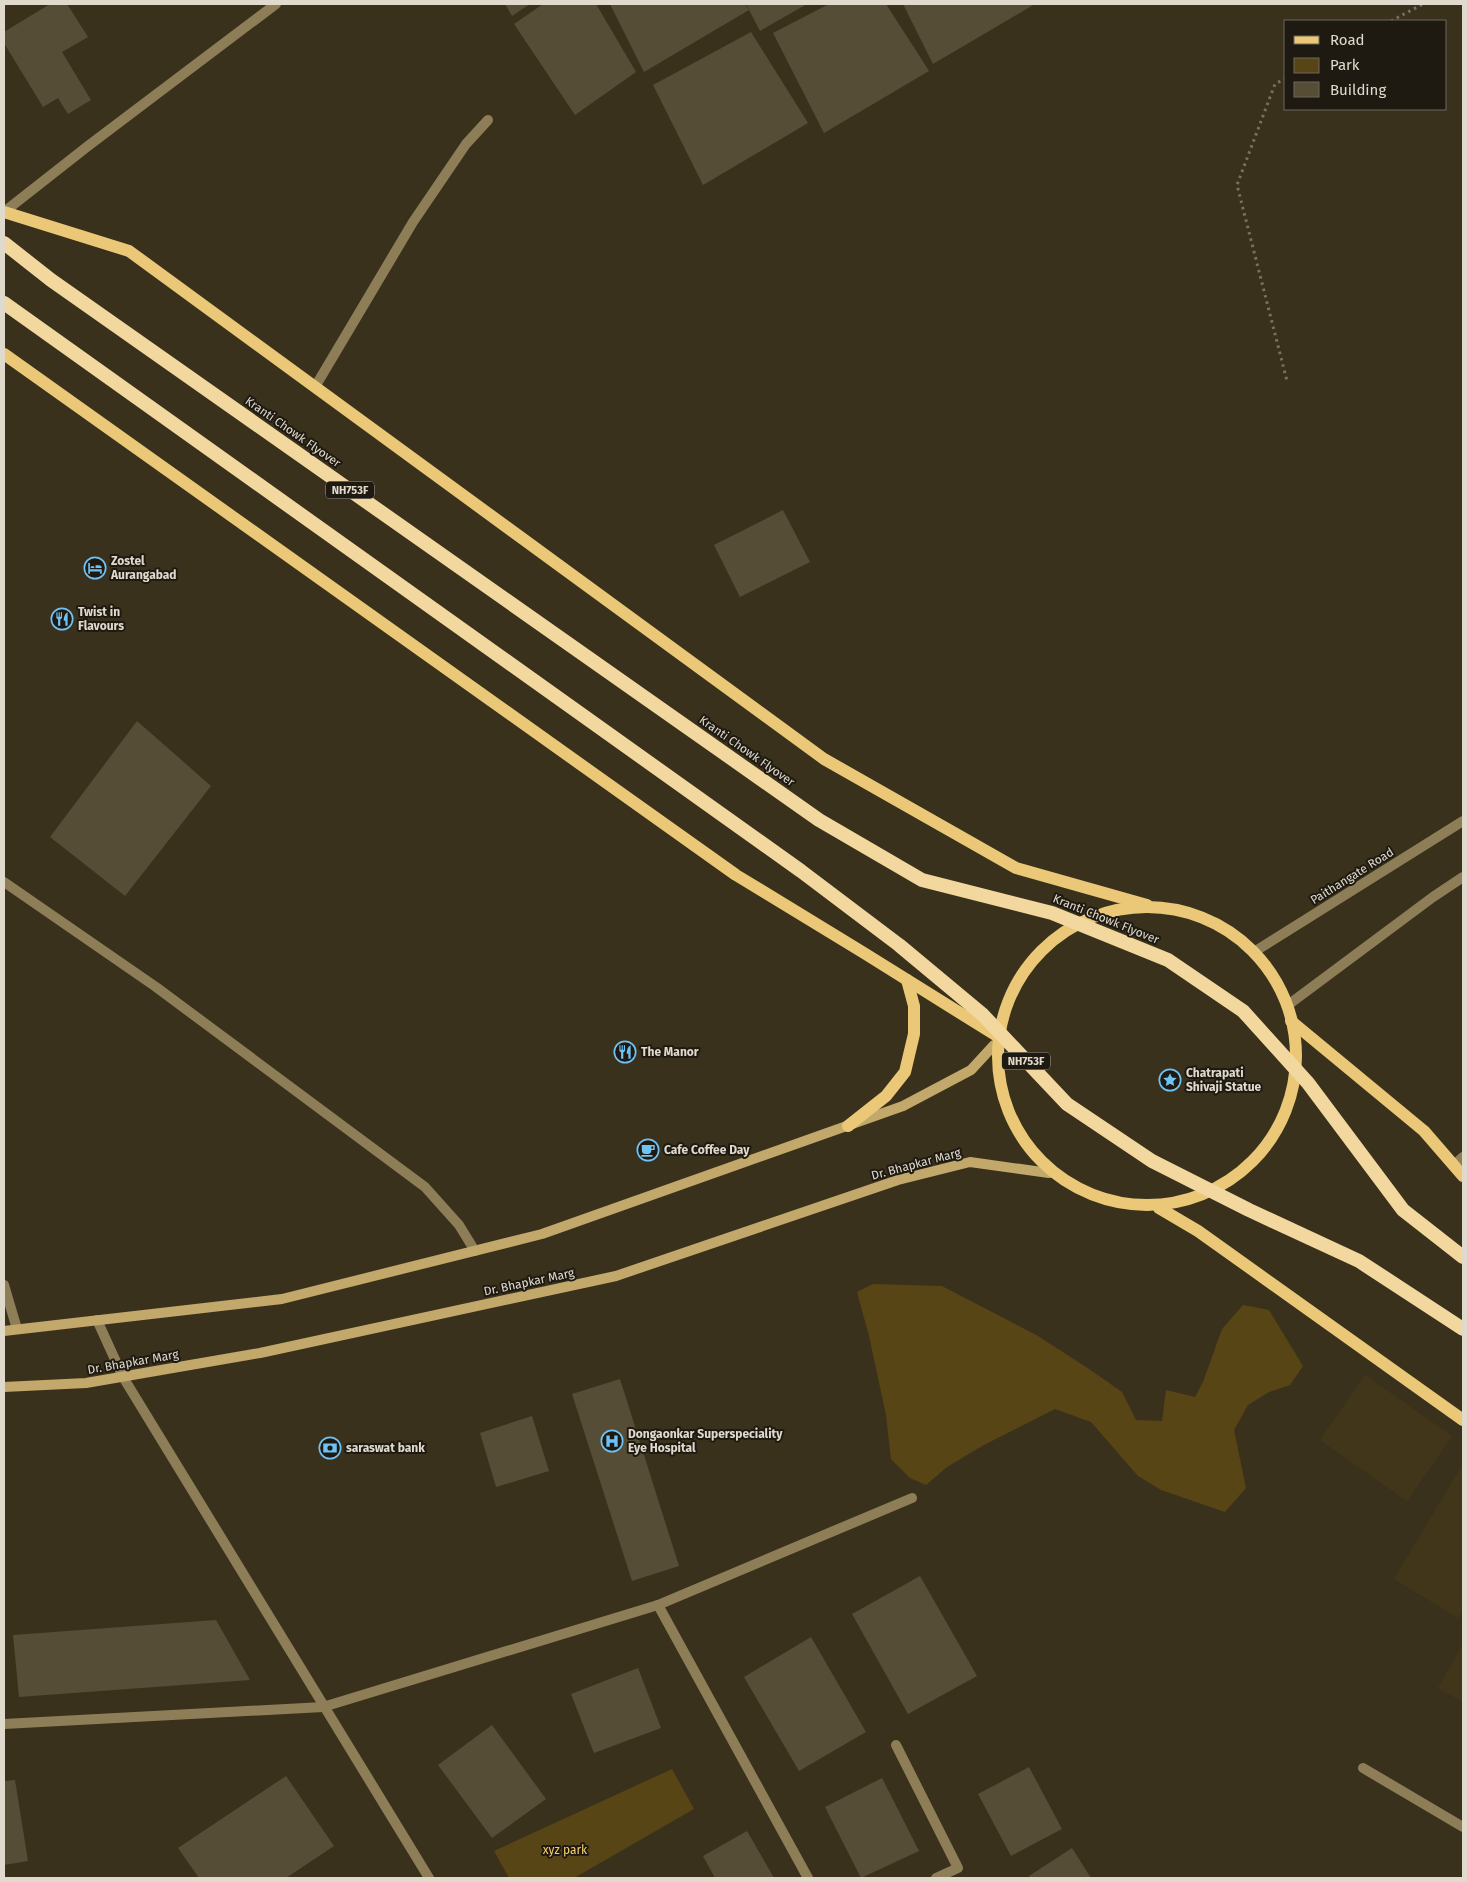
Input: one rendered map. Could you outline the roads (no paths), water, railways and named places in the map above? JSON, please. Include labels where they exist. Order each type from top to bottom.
[{"type":"highway","name":"Kranti Chowk Flyover","points":[[4,243],[51,280],[819,820],[922,880],[1052,912],[1168,960],[1236,1006],[1308,1083],[1403,1210],[1463,1257]]},
{"type":"highway","name":"NH753F","points":[[4,303],[801,871],[899,945],[982,1015],[1067,1104],[1152,1161],[1249,1210],[1360,1261],[1463,1329]]},
{"type":"main road","points":[[4,212],[129,251],[824,759],[1016,868],[1148,905],[1206,918],[1254,952],[1288,1006],[1297,1060],[1286,1114],[1256,1161],[1212,1194],[1159,1208],[1100,1202],[1049,1173],[1017,1122],[995,1040],[907,980],[736,875],[4,354]]},
{"type":"main road","points":[[4,1331],[282,1299],[475,1251],[542,1234],[903,1106],[971,1070],[995,1040],[1009,990],[1043,944],[1091,914],[1148,905]]},
{"type":"main road","points":[[848,1126],[886,1096],[905,1072],[914,1034],[914,1006],[907,980]]},
{"type":"main road","points":[[1291,1021],[1458,1161],[1463,1176]]},
{"type":"main road","name":"Dr. Bhapkar Marg","points":[[4,1387],[86,1383],[260,1353],[616,1276],[898,1180],[970,1162],[1049,1173]]},
{"type":"main road","points":[[1159,1208],[1198,1231],[1463,1420]]},
{"type":"street","points":[[4,212],[276,4]]},
{"type":"street","points":[[315,387],[413,222],[466,144],[488,120]]},
{"type":"street","name":"Paithangate Road","points":[[1254,952],[1463,821]]},
{"type":"street","points":[[1288,1006],[1433,897],[1463,877]]},
{"type":"street","points":[[4,882],[156,987],[425,1187],[459,1225],[475,1251]]},
{"type":"street","points":[[4,1284],[17,1329]]},
{"type":"street","points":[[97,1320],[123,1377],[429,1878]]},
{"type":"street","points":[[4,1724],[324,1707],[658,1605],[912,1498]]},
{"type":"street","points":[[658,1605],[808,1878]]},
{"type":"street","points":[[896,1745],[958,1868],[936,1878]]},
{"type":"street","points":[[1363,1768],[1463,1828]]},
{"type":"place","name":"Zostel Aurangabad","points":[[95,568]]},
{"type":"place","name":"Twist in Flavours","points":[[62,619]]},
{"type":"place","name":"The Manor","points":[[625,1052]]},
{"type":"place","name":"Chatrapati Shivaji Statue","points":[[1170,1080]]},
{"type":"place","name":"Cafe Coffee Day","points":[[648,1150]]},
{"type":"place","name":"Dongaonkar Superspeciality Eye Hospital","points":[[612,1441]]},
{"type":"place","name":"saraswat bank","points":[[330,1448]]},
{"type":"park label","name":"xyz park","points":[[565,1850]]}]
